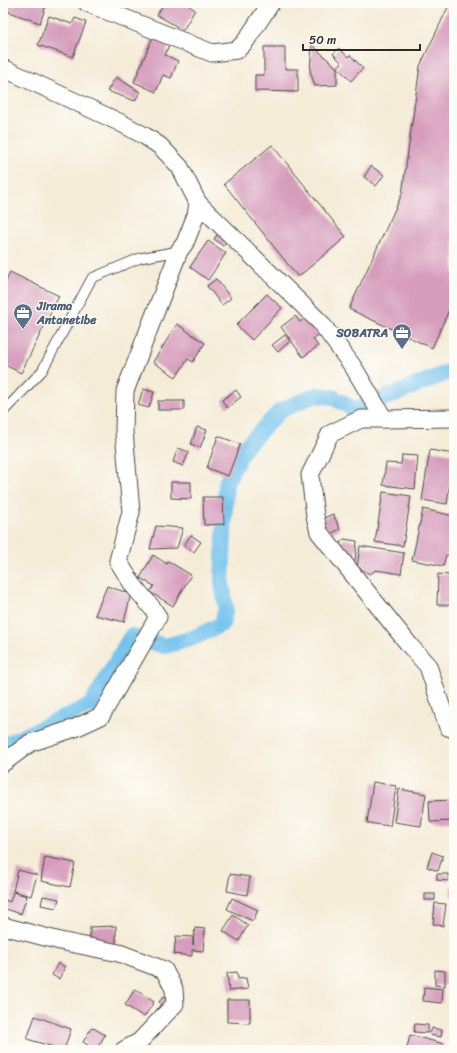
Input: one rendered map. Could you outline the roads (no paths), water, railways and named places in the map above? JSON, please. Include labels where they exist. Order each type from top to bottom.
[{"type":"street","points":[[87,3],[212,53],[237,50],[245,42],[271,3]]},
{"type":"street","points":[[3,68],[145,136],[160,146],[180,167],[198,203],[320,323],[354,368],[384,419]]},
{"type":"street","points":[[3,763],[30,743],[75,728],[101,716],[158,617],[154,609],[133,585],[118,561],[131,512],[124,431],[125,391],[179,251],[185,244],[196,215],[198,203]]},
{"type":"street","points":[[454,418],[361,419],[330,434],[310,475],[314,516],[319,532],[406,641],[428,666],[448,727],[454,729]]},
{"type":"street","points":[[3,926],[60,941],[119,953],[164,970],[174,989],[176,1004],[139,1042],[124,1050]]},
{"type":"lane","points":[[3,412],[42,371],[92,278],[140,258],[179,251]]},
{"type":"waterway","points":[[3,744],[4,745],[91,705],[131,636],[165,646],[193,638],[222,624],[226,608],[222,583],[226,483],[245,447],[281,410],[316,395],[333,397],[355,410],[454,370]]},
{"type":"place","name":"Jirama Antanetibe","points":[[23,330]]},
{"type":"place","name":"SOBATRA","points":[[402,350]]}]
